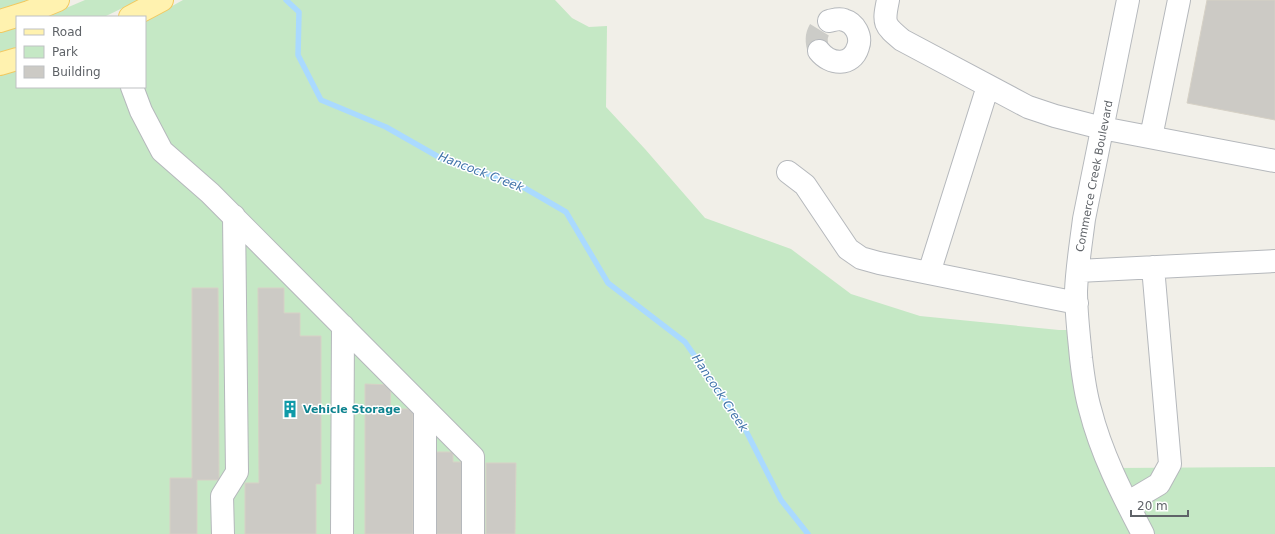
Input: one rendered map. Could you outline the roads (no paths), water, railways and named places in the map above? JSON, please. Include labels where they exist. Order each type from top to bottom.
[{"type":"main road","points":[[16,16],[58,0]]},
{"type":"main road","points":[[132,16],[162,0]]},
{"type":"main road","points":[[0,21],[16,16]]},
{"type":"main road","points":[[0,64],[16,59]]},
{"type":"street","points":[[888,0],[885,15],[888,28],[902,40],[1028,107],[1055,116],[1102,128],[1275,161]]},
{"type":"street","name":"Commerce Creek Boulevard","points":[[1128,0],[1084,219],[1078,271],[1077,304],[1084,384],[1090,409],[1111,469],[1143,534]]},
{"type":"street","points":[[1152,137],[1179,0]]},
{"type":"street","points":[[819,51],[829,60],[836,62],[844,61],[850,58],[858,47],[858,33],[850,22],[836,19],[829,21]]},
{"type":"street","points":[[858,33],[886,22]]},
{"type":"street","points":[[929,273],[988,86]]},
{"type":"street","points":[[132,88],[162,151],[234,216],[473,457],[473,534]]},
{"type":"street","points":[[788,172],[804,185],[848,249],[861,258],[1077,304]]},
{"type":"street","points":[[223,534],[222,496],[237,472],[234,216]]},
{"type":"street","points":[[1078,271],[1154,267],[1275,265]]},
{"type":"street","points":[[1127,503],[1158,484],[1170,464],[1154,267]]},
{"type":"street","points":[[342,326],[342,534]]},
{"type":"street","points":[[425,409],[425,534]]},
{"type":"waterway","name":"Hancock Creek","points":[[286,0],[299,12],[298,55],[321,100],[386,127],[444,160],[516,183],[566,212],[608,283],[685,342],[743,425],[781,500],[808,534]]},
{"type":"tunnel","points":[[819,51],[817,42],[819,30],[829,21]]},
{"type":"place","name":"Vehicle Storage","points":[[290,409]]}]
